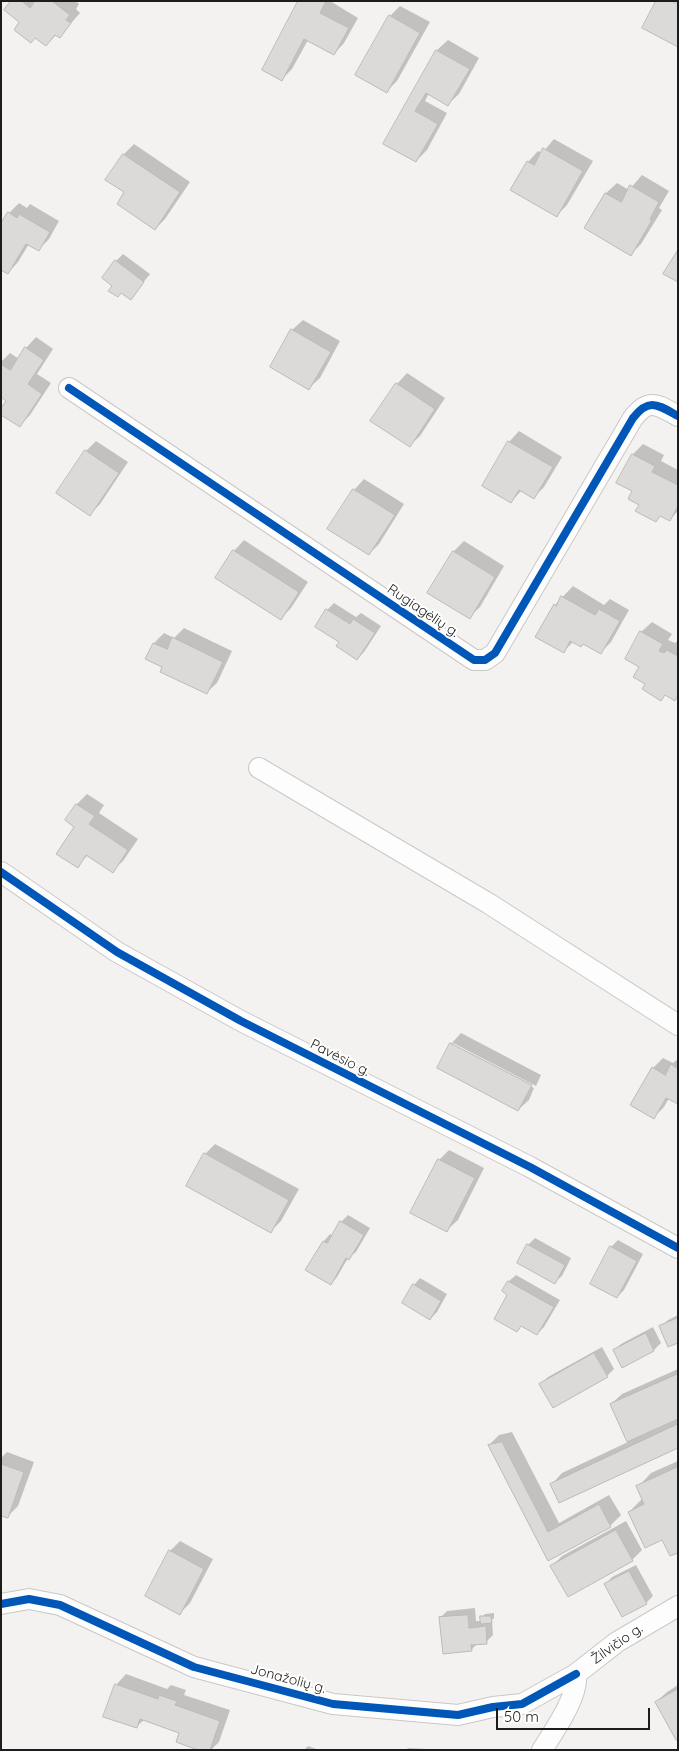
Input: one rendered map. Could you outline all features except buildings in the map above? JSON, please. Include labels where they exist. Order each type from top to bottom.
[{"type":"street","name":"Rugiagėlių g.","points":[[69,388],[474,660],[485,660],[495,653],[640,409],[648,404],[657,404],[678,416]]},
{"type":"street","points":[[259,768],[488,903],[678,1025]]},
{"type":"street","name":"Pavėsio g.","points":[[1,872],[133,962],[241,1021],[530,1167],[678,1248]]},
{"type":"street","name":"Jonažolių g.","points":[[1,1604],[29,1599],[60,1605],[194,1667],[333,1704],[458,1715],[522,1704],[576,1674]]},
{"type":"street","name":"Žilvičio g.","points":[[576,1674],[617,1642],[678,1606]]},
{"type":"street","points":[[542,1750],[560,1720],[577,1683],[576,1674]]},
{"type":"cycle path","points":[[69,388],[474,660],[485,660],[495,653],[633,418],[639,411],[649,405],[659,406],[678,416]]},
{"type":"cycle path","points":[[1,872],[117,952],[241,1021],[530,1167],[678,1248]]},
{"type":"cycle path","points":[[1,1604],[29,1599],[60,1605],[194,1667],[333,1704],[458,1715],[493,1707],[522,1704],[576,1674]]}]
